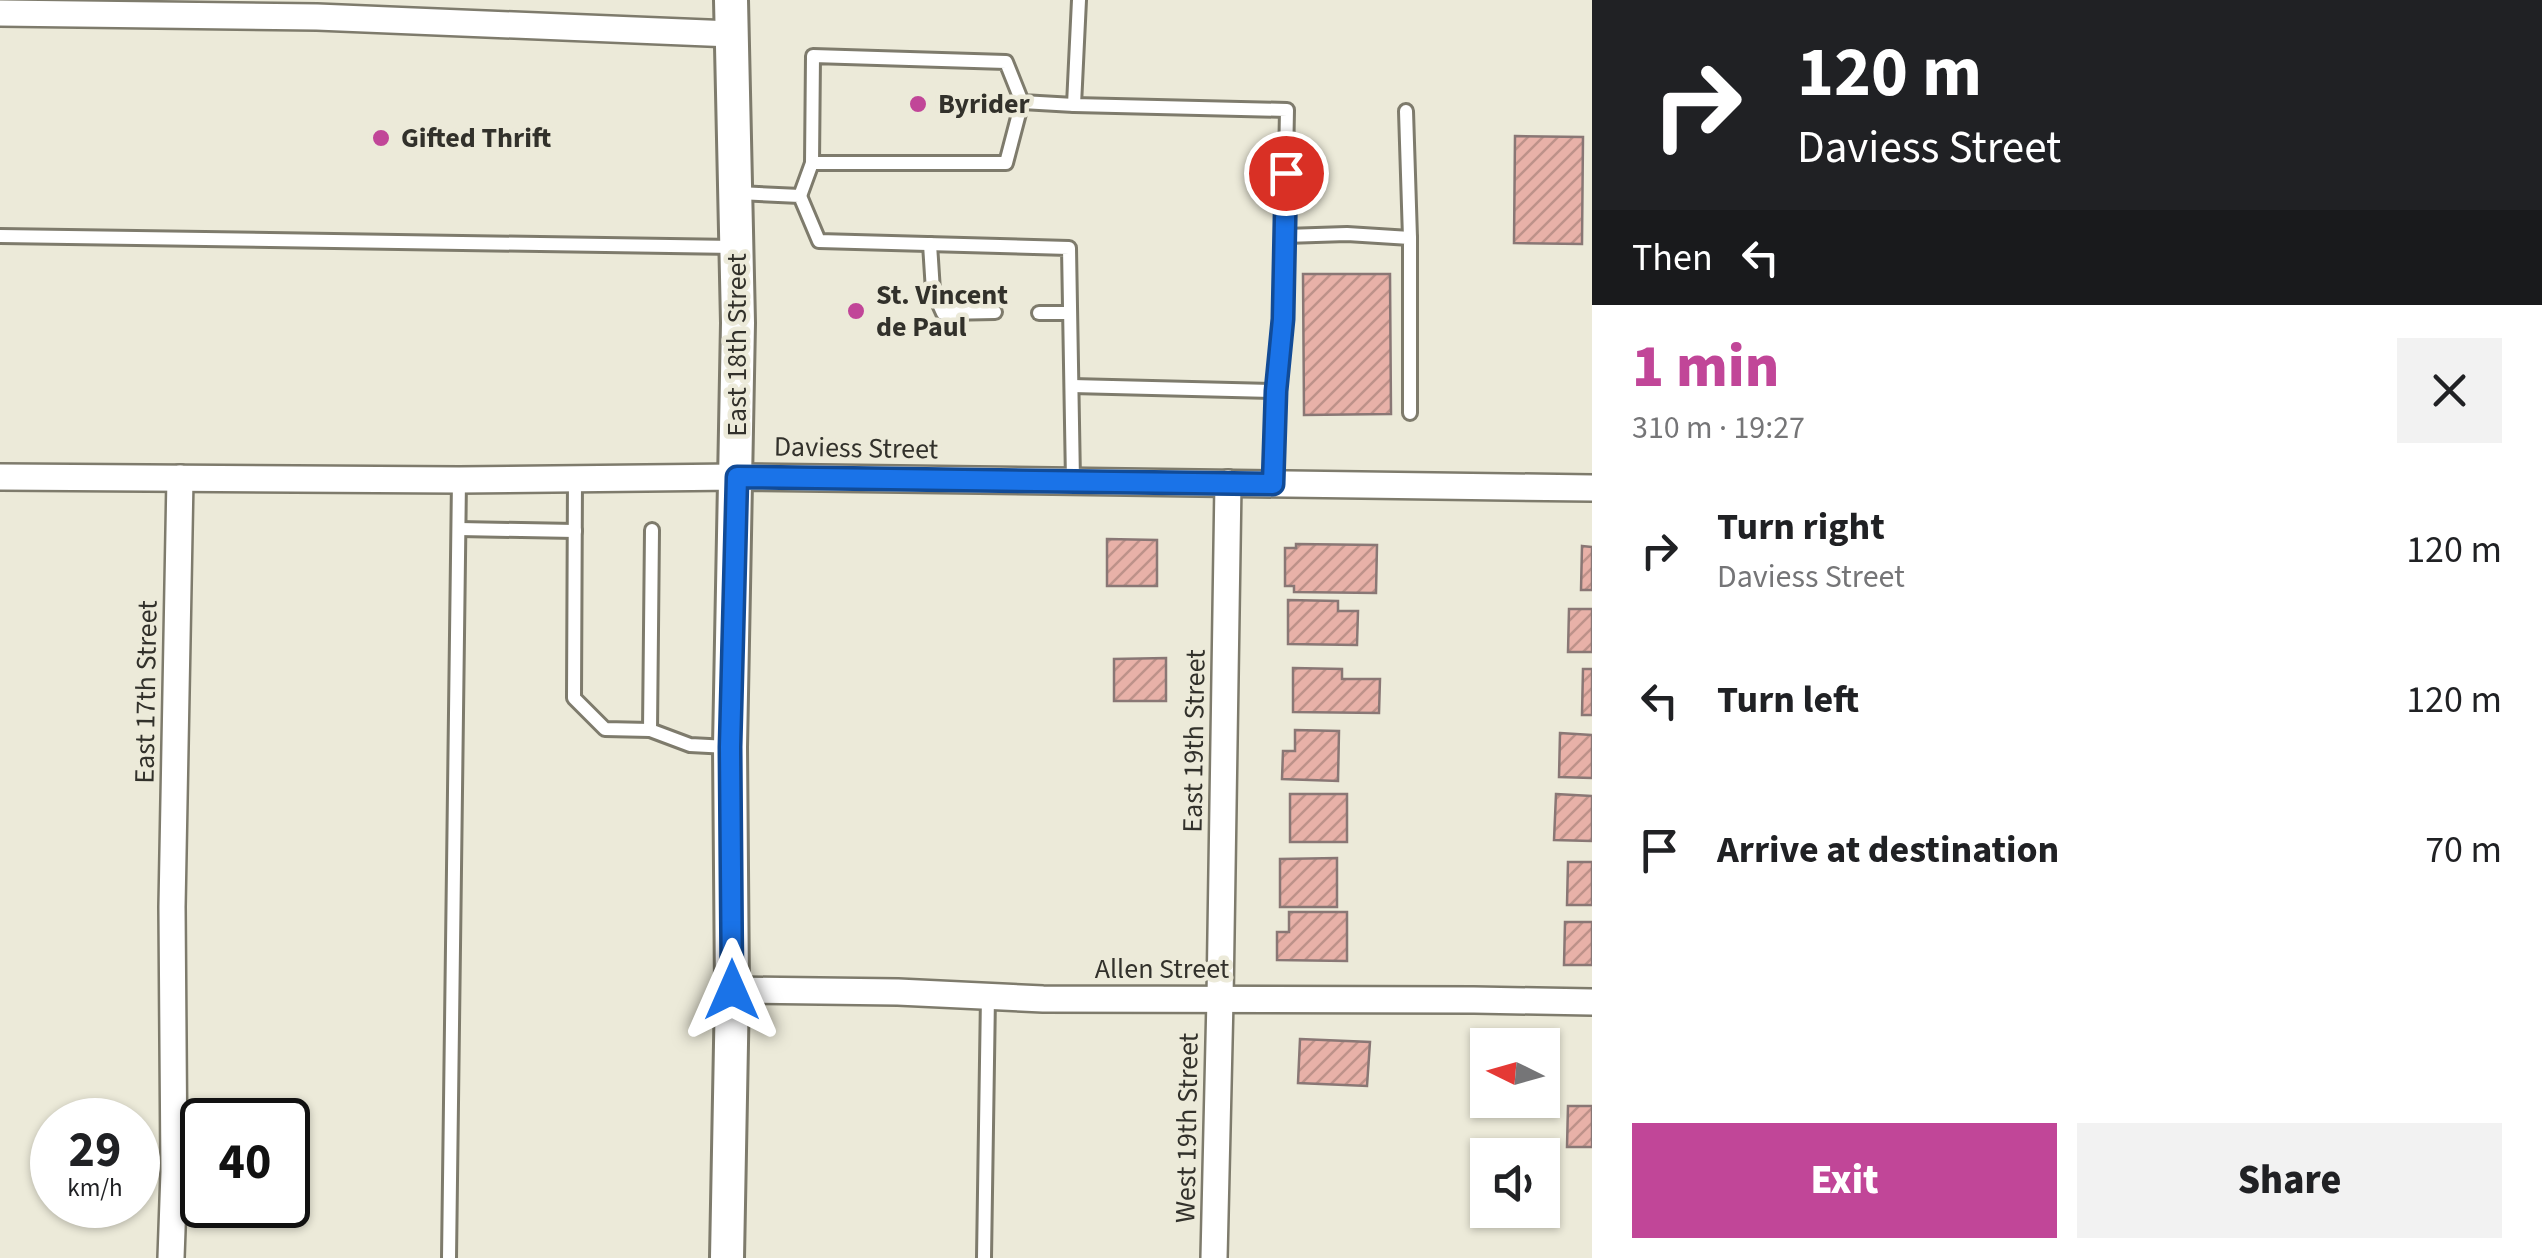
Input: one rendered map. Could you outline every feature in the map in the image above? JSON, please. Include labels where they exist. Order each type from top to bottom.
[{"type":"street","name":"East 18th Street","points":[[726,1258],[732,990],[730,747],[737,477],[731,0]]},
{"type":"street","points":[[0,13],[318,9],[732,34]]},
{"type":"street","name":"Daviess Street","points":[[0,477],[737,477],[1592,488]]},
{"type":"street","name":"East 17th Street","points":[[171,1258],[172,906],[180,478]]},
{"type":"street","name":"East 19th Street","points":[[1220,999],[1228,484]]},
{"type":"street","name":"Allen Street","points":[[732,990],[1043,999],[1592,1002]]},
{"type":"street","name":"West 19th Street","points":[[1214,1258],[1220,999]]},
{"type":"lane","points":[[1074,106],[1079,0]]},
{"type":"lane","points":[[812,163],[1006,163],[1022,102],[1006,62],[813,56],[812,163],[800,196],[819,242],[1069,248],[1072,481]]},
{"type":"lane","points":[[1022,102],[1287,110],[1283,319],[1273,484]]},
{"type":"lane","points":[[1406,111],[1410,413]]},
{"type":"lane","points":[[736,193],[800,196]]},
{"type":"lane","points":[[0,236],[737,247]]},
{"type":"lane","points":[[1284,236],[1410,238]]},
{"type":"lane","points":[[930,244],[932,291],[943,313],[995,312]]},
{"type":"lane","points":[[1039,313],[1070,312]]},
{"type":"lane","points":[[1072,386],[1276,391]]},
{"type":"lane","points":[[576,479],[574,698],[605,729],[650,730],[690,745],[730,747]]},
{"type":"lane","points":[[448,1258],[459,480]]},
{"type":"lane","points":[[459,529],[575,531]]},
{"type":"lane","points":[[650,730],[652,530]]},
{"type":"lane","points":[[984,1258],[988,996]]},
{"type":"building","points":[[1515,136],[1583,137],[1582,244],[1514,243]]},
{"type":"building","points":[[1303,274],[1390,274],[1391,414],[1304,415]]},
{"type":"building","points":[[1107,539],[1157,540],[1157,586],[1107,586]]},
{"type":"building","points":[[1296,544],[1377,545],[1376,593],[1294,592],[1294,586],[1285,586],[1285,548],[1296,548]]},
{"type":"building","points":[[1582,546],[1592,547],[1592,590],[1581,590]]},
{"type":"building","points":[[1288,600],[1338,601],[1338,611],[1358,611],[1357,645],[1288,644]]},
{"type":"building","points":[[1569,609],[1592,609],[1592,652],[1568,652]]},
{"type":"building","points":[[1166,658],[1166,701],[1114,701],[1114,659]]},
{"type":"building","points":[[1293,668],[1342,669],[1342,679],[1380,679],[1379,713],[1293,712]]},
{"type":"building","points":[[1583,669],[1592,669],[1592,715],[1582,715]]},
{"type":"building","points":[[1295,730],[1339,731],[1338,781],[1282,779],[1283,751],[1295,751]]},
{"type":"building","points":[[1560,733],[1592,735],[1592,778],[1559,777]]},
{"type":"building","points":[[1290,794],[1347,794],[1347,842],[1290,842]]},
{"type":"building","points":[[1556,794],[1592,796],[1592,841],[1554,840]]},
{"type":"building","points":[[1337,858],[1337,907],[1280,907],[1280,859]]},
{"type":"building","points":[[1568,862],[1592,862],[1592,905],[1567,905]]},
{"type":"building","points":[[1289,912],[1347,912],[1347,961],[1277,960],[1277,932],[1289,932]]},
{"type":"building","points":[[1565,922],[1592,922],[1592,965],[1564,965]]},
{"type":"building","points":[[1300,1039],[1370,1042],[1367,1086],[1298,1083]]},
{"type":"building","points":[[1568,1106],[1592,1106],[1592,1147],[1567,1147]]},
{"type":"place","name":"Byrider","points":[[918,104]]},
{"type":"place","name":"Gifted Thrift","points":[[381,138]]},
{"type":"place","name":"St. Vincent de Paul","points":[[856,311]]},
{"type":"route","points":[[732,990],[730,747],[737,477],[1273,484],[1283,319],[1286,173]]}]
